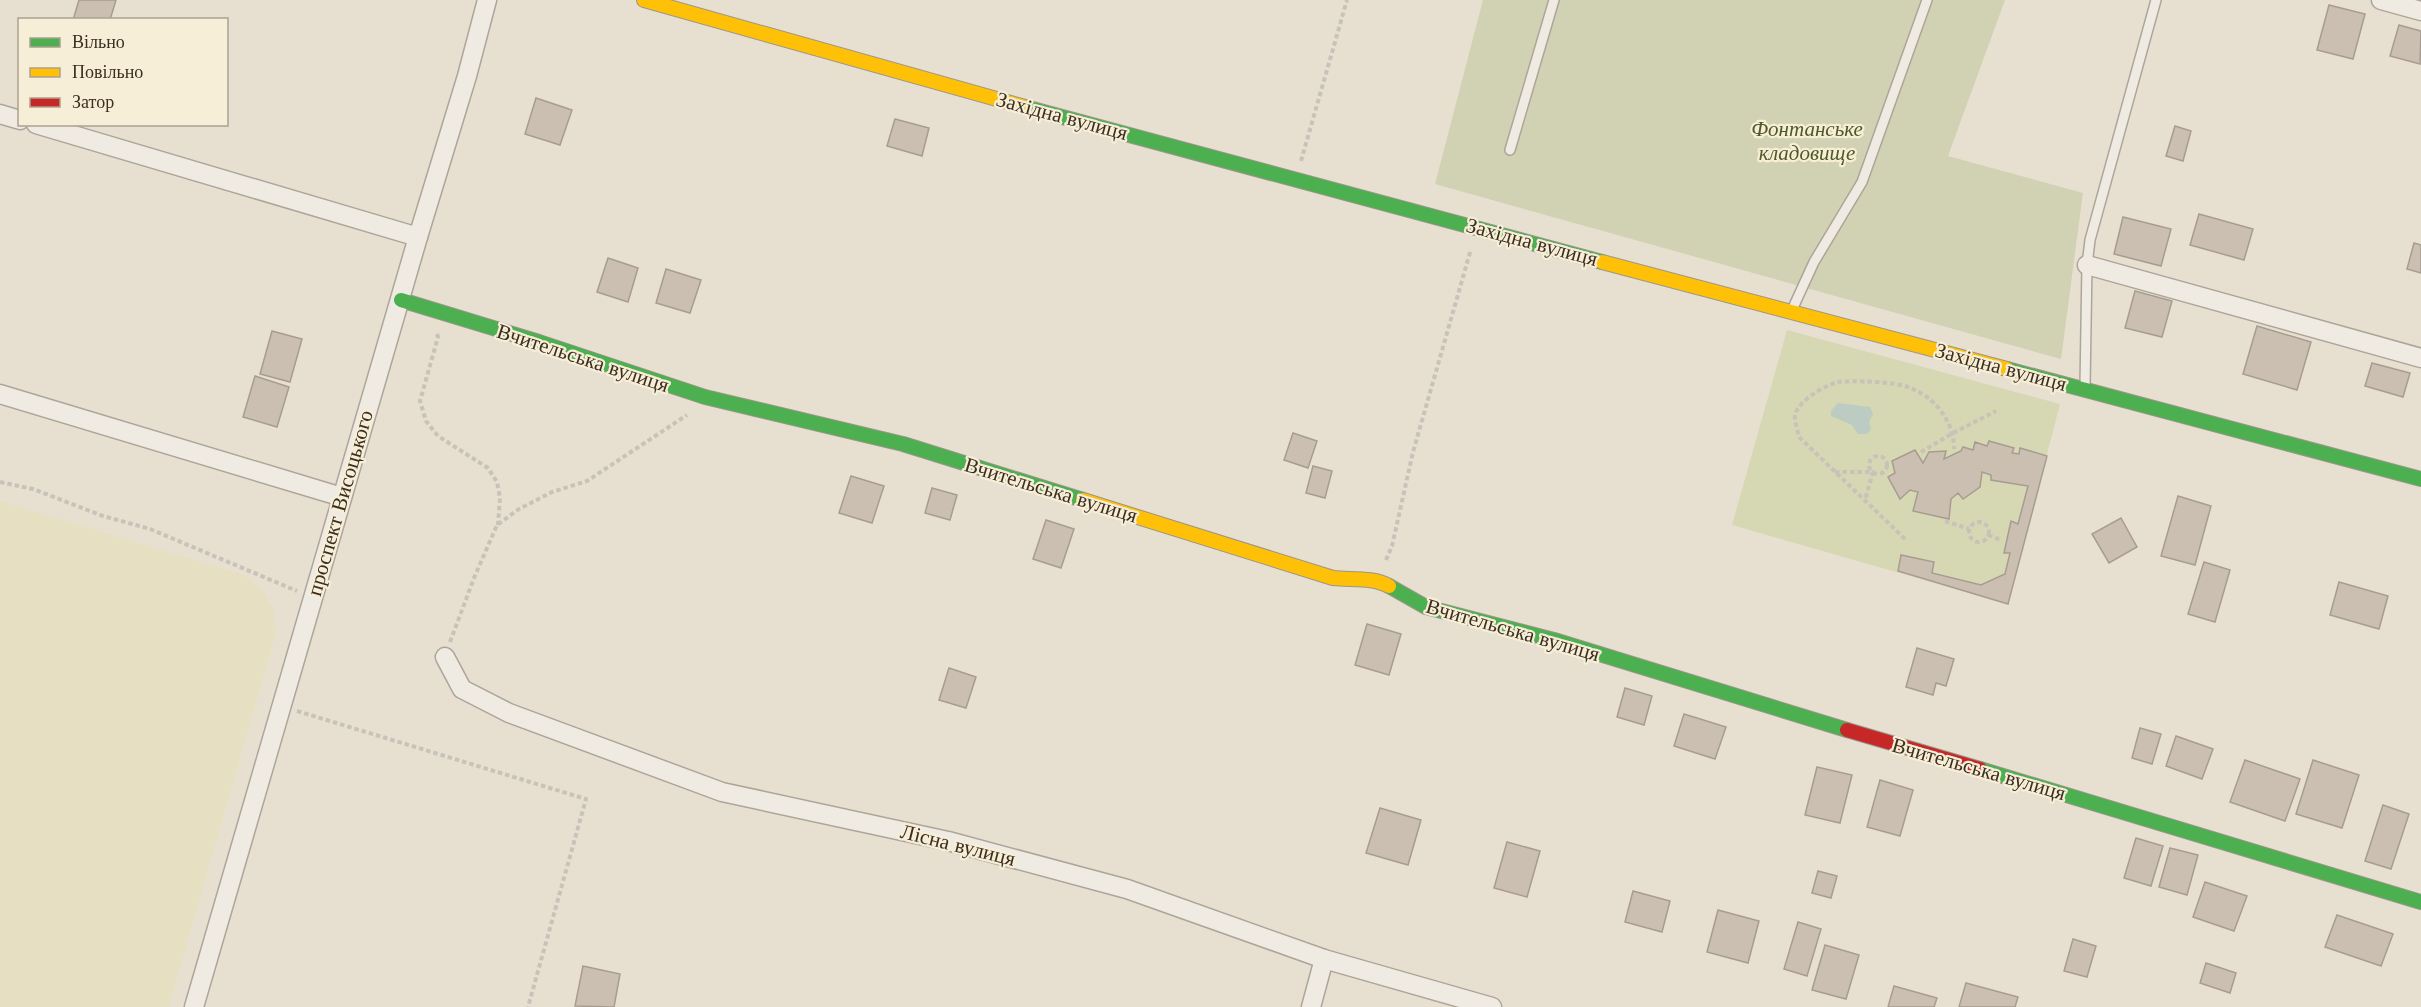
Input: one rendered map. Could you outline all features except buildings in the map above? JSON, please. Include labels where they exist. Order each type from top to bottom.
[{"type":"street","name":"проспект Висоцького","points":[[194,1007],[467,76],[487,0]]},
{"type":"street","name":"Західна вулиця","points":[[644,0],[854,60],[1477,228],[2421,478]]},
{"type":"street","points":[[2381,0],[2421,11]]},
{"type":"street","points":[[0,114],[18,119]]},
{"type":"street","points":[[43,126],[418,237]]},
{"type":"street","points":[[2087,265],[2421,358]]},
{"type":"street","name":"Вчительська вулиця","points":[[400,300],[705,397],[903,444],[1333,578],[1356,581],[1378,580],[1426,607],[1554,640],[1924,754],[2139,816],[2421,902]]},
{"type":"street","points":[[0,394],[342,497]]},
{"type":"street","name":"Лісна вулиця","points":[[445,657],[462,689],[509,713],[722,792],[948,842],[1127,889],[1324,959],[1492,1007]]},
{"type":"street","points":[[1311,1007],[1324,959]]},
{"type":"lane","points":[[1510,150],[1554,0]]},
{"type":"lane","points":[[1792,311],[1814,262],[1863,182],[1927,0]]},
{"type":"lane","points":[[2084,389],[2087,265],[2090,240],[2156,0]]},
{"type":"path","points":[[1296,179],[1347,0]]},
{"type":"path","points":[[1378,580],[1392,546],[1413,452],[1477,228]]},
{"type":"path","points":[[431,310],[438,337],[420,401],[426,421],[438,436],[489,468],[497,482],[500,498],[498,525],[474,578],[445,657]]},
{"type":"path","points":[[1905,539],[1799,437],[1795,415],[1803,400],[1838,382],[1907,386],[1933,402],[1951,424],[1954,449]]},
{"type":"path","points":[[498,525],[519,509],[552,492],[587,481],[681,420],[705,397]]},
{"type":"path","points":[[1921,452],[1996,411]]},
{"type":"path","points":[[1835,472],[1873,472],[1877,474],[1885,471],[1887,467],[1885,458],[1876,456],[1872,458],[1869,468],[1873,472]]},
{"type":"path","points":[[1865,501],[1873,472]]},
{"type":"path","points":[[0,482],[33,489],[103,516],[150,529],[286,588],[313,596]]},
{"type":"path","points":[[1945,521],[1969,529]]},
{"type":"path","points":[[1976,522],[1981,523],[1988,530],[1988,535],[1985,540],[1975,542],[1971,538],[1969,529],[1976,522]]},
{"type":"path","points":[[1988,535],[2001,540]]},
{"type":"path","points":[[282,706],[586,799],[528,1007]]},
{"type":"shaded area","points":[[1838,403],[1870,407],[1873,414],[1869,422],[1871,429],[1867,434],[1858,434],[1852,425],[1831,416],[1831,411]]},
{"type":"shaded area","points":[[0,501],[244,575],[262,590],[273,608],[276,633],[169,1007],[0,1007]]},
{"type":"green space","name":"Фонтанське кладовище","points":[[1483,0],[2005,0],[1948,156],[2083,193],[2061,359],[1435,184]]},
{"type":"green space","points":[[1787,330],[2060,404],[2008,604],[1732,525]]},
{"type":"traffic: fast","points":[[1025,107],[1602,262]]},
{"type":"traffic: fast","points":[[401,300],[539,342],[705,397],[903,444],[1083,500]]},
{"type":"traffic: fast","points":[[2007,369],[2421,479]]},
{"type":"traffic: fast","points":[[1389,586],[1426,607],[1554,640],[1847,730]]},
{"type":"traffic: fast","points":[[1980,769],[2421,902]]},
{"type":"traffic: slow","points":[[644,0],[1025,107]]},
{"type":"traffic: slow","points":[[1602,262],[2007,369]]},
{"type":"traffic: slow","points":[[1083,500],[1333,578],[1369,580],[1389,586]]},
{"type":"traffic: jam","points":[[1847,730],[1980,769]]}]
